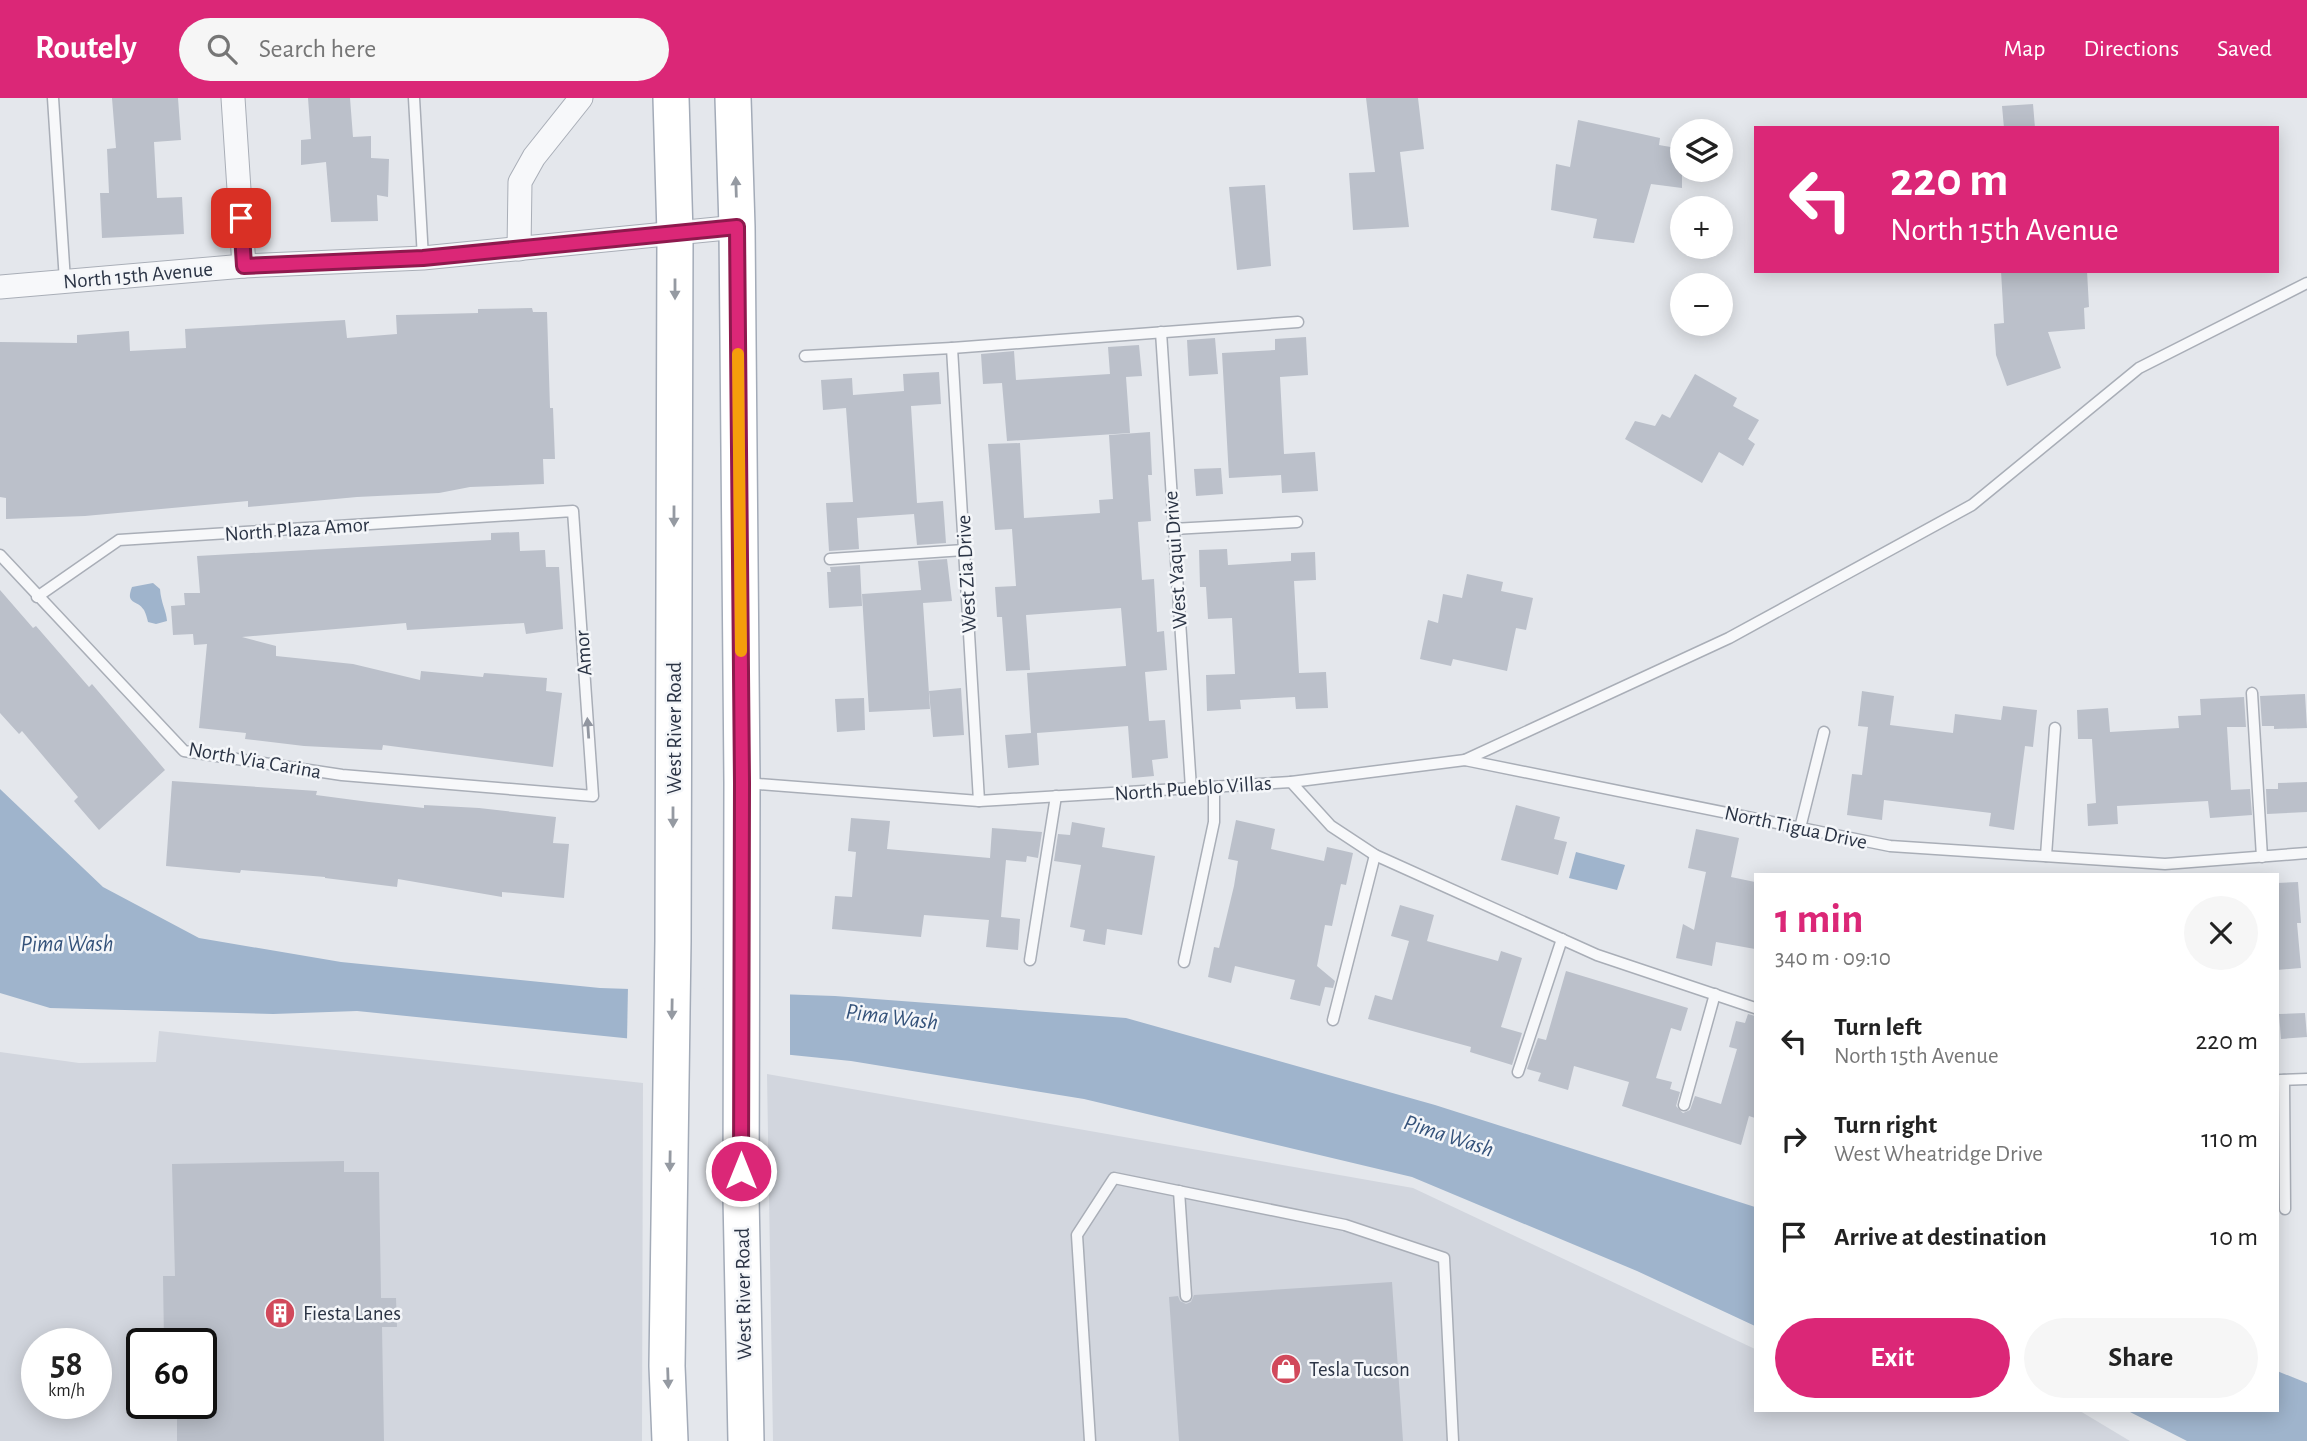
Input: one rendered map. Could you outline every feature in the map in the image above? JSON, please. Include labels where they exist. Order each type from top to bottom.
[{"type":"main road","name":"West River Road","points":[[670,1441],[667,1366],[673,941],[675,234],[671,98]]},
{"type":"main road","name":"West River Road","points":[[733,98],[737,227],[742,783],[741,1093],[746,1441]]},
{"type":"street","points":[[233,98],[244,266]]},
{"type":"street","points":[[519,249],[520,182],[534,157],[581,98]]},
{"type":"street","name":"North 15th Avenue","points":[[0,287],[244,266],[423,258],[737,227]]},
{"type":"lane","points":[[53,98],[65,281]]},
{"type":"lane","points":[[414,98],[423,258]]},
{"type":"lane","points":[[1465,760],[1729,638],[1972,505],[2139,368],[2307,284]]},
{"type":"lane","points":[[805,356],[953,348],[1298,322]]},
{"type":"lane","name":"West Yaqui Drive","points":[[1161,332],[1191,788]]},
{"type":"lane","name":"West Zia Drive","points":[[953,348],[979,801]]},
{"type":"lane","name":"North Plaza Amor","points":[[37,597],[119,540],[573,511]]},
{"type":"lane","name":"Amor","points":[[573,511],[593,796]]},
{"type":"lane","points":[[1173,529],[1297,522]]},
{"type":"lane","points":[[830,559],[964,550]]},
{"type":"lane","name":"North Via Carina","points":[[0,555],[184,751],[342,775],[593,796]]},
{"type":"lane","points":[[2252,693],[2262,857]]},
{"type":"lane","points":[[2046,856],[2055,728]]},
{"type":"lane","points":[[1800,828],[1824,732]]},
{"type":"lane","name":"North Tigua Drive","points":[[1291,782],[1465,760],[1890,846],[2165,864],[2307,853]]},
{"type":"lane","name":"North Pueblo Villas","points":[[742,783],[979,801],[1291,782],[1331,826],[1375,855],[1597,955],[1754,1008]]},
{"type":"lane","points":[[1184,962],[1214,822],[1214,787]]},
{"type":"lane","points":[[1030,960],[1056,796]]},
{"type":"lane","points":[[1333,1020],[1375,855]]},
{"type":"lane","points":[[1518,1072],[1562,939]]},
{"type":"lane","points":[[1684,1105],[1715,994]]},
{"type":"lane","points":[[2285,1209],[2280,1080],[2307,1079]]},
{"type":"lane","points":[[1090,1441],[1077,1235],[1114,1178],[1345,1226],[1444,1258],[1453,1441]]},
{"type":"lane","points":[[1179,1191],[1186,1296]]},
{"type":"shaded area","points":[[159,1031],[643,1083],[642,1441],[0,1441],[0,1052],[79,1063],[156,1062]]},
{"type":"shaded area","points":[[767,1074],[1413,1188],[1754,1349],[1754,1412],[2082,1412],[2130,1441],[773,1441]]},
{"type":"water","points":[[153,583],[160,589],[167,621],[156,624],[148,622],[144,610],[130,597],[132,587]]},
{"type":"water","name":"Pima Wash","points":[[0,789],[103,887],[199,938],[341,962],[600,988],[835,996],[1126,1018],[1435,1105],[1754,1207],[1754,1326],[1637,1271],[1412,1177],[1084,1099],[851,1061],[357,1011],[273,1014],[50,1008],[0,993]]},
{"type":"water","points":[[1576,852],[1625,865],[1617,890],[1569,878]]},
{"type":"water","points":[[2279,1372],[2307,1383],[2307,1441],[2187,1441],[2130,1412],[2279,1412]]},
{"type":"pier","points":[[628,986],[790,991],[790,1058],[627,1041]]},
{"type":"building","points":[[112,98],[178,98],[181,140],[154,142],[157,198],[182,197],[184,234],[102,238],[100,193],[109,193],[107,149],[116,148]]},
{"type":"building","points":[[308,98],[350,98],[353,137],[371,136],[371,158],[389,159],[388,197],[377,195],[378,221],[331,222],[326,162],[301,165],[301,140],[311,139]]},
{"type":"building","points":[[1366,98],[1418,98],[1424,149],[1400,152],[1409,227],[1353,230],[1349,173],[1375,172]]},
{"type":"building","points":[[2033,104],[2035,126],[2004,126],[2002,106]]},
{"type":"building","points":[[1578,120],[1660,138],[1659,145],[1670,147],[1670,182],[1682,182],[1682,188],[1651,184],[1634,243],[1593,238],[1597,219],[1551,210],[1556,164],[1570,167]]},
{"type":"building","points":[[1265,185],[1271,266],[1237,270],[1229,187]]},
{"type":"building","points":[[2001,273],[2087,273],[2089,307],[2084,308],[2085,329],[2048,332],[2061,368],[2007,386],[1996,355],[1994,324],[2004,323]]},
{"type":"building","points":[[532,308],[533,312],[547,312],[550,408],[553,408],[555,459],[543,459],[544,484],[470,487],[439,493],[248,507],[248,501],[85,516],[6,519],[6,498],[0,497],[0,342],[77,343],[77,335],[129,331],[130,351],[186,348],[185,329],[345,320],[347,338],[397,334],[396,315],[478,313],[478,309]]},
{"type":"building","points":[[1306,337],[1308,375],[1280,377],[1284,454],[1315,452],[1318,491],[1282,493],[1281,475],[1229,478],[1222,353],[1275,350],[1275,339]]},
{"type":"building","points":[[1215,338],[1218,374],[1189,376],[1187,340]]},
{"type":"building","points":[[1139,345],[1142,376],[1126,377],[1130,433],[1007,441],[1002,383],[983,384],[981,354],[1014,351],[1016,380],[1110,374],[1108,347]]},
{"type":"building","points":[[939,372],[941,404],[911,406],[917,503],[943,501],[946,543],[917,545],[914,514],[857,518],[859,549],[829,551],[826,503],[853,502],[846,408],[823,410],[821,380],[852,378],[853,395],[904,391],[903,374]]},
{"type":"building","points":[[1695,374],[1737,398],[1733,406],[1759,420],[1748,439],[1755,444],[1743,466],[1719,452],[1702,483],[1625,439],[1635,421],[1655,426],[1662,414],[1670,418]]},
{"type":"building","points":[[1150,432],[1152,475],[1148,475],[1151,521],[1138,522],[1142,580],[1154,579],[1157,632],[1164,631],[1167,670],[1145,672],[1149,721],[1165,720],[1168,758],[1152,760],[1154,776],[1132,778],[1128,726],[1037,733],[1039,765],[1008,768],[1005,735],[1031,733],[1027,673],[1126,666],[1121,608],[1026,615],[1030,670],[1006,671],[1002,617],[997,617],[995,587],[1016,586],[1012,529],[995,530],[988,444],[1020,443],[1024,518],[1100,513],[1099,500],[1113,499],[1109,435]]},
{"type":"building","points":[[1221,468],[1223,494],[1196,496],[1194,469]]},
{"type":"building","points":[[519,532],[520,551],[545,550],[546,567],[559,567],[563,629],[526,634],[524,623],[407,630],[406,623],[242,637],[276,646],[276,656],[353,664],[420,680],[421,671],[483,677],[484,673],[547,678],[546,691],[562,693],[553,767],[383,745],[382,750],[304,746],[245,739],[246,733],[199,728],[207,644],[194,645],[193,634],[173,635],[171,606],[185,605],[184,593],[200,593],[197,556],[491,540],[491,533]]},
{"type":"building","points":[[1227,549],[1228,565],[1291,561],[1291,553],[1315,552],[1316,580],[1294,581],[1299,673],[1326,672],[1328,708],[1296,709],[1295,697],[1240,700],[1241,709],[1207,711],[1206,675],[1235,674],[1232,618],[1208,619],[1206,587],[1200,587],[1199,550]]},
{"type":"building","points":[[947,559],[952,601],[923,603],[930,709],[869,712],[862,594],[921,590],[918,561]]},
{"type":"building","points":[[860,565],[862,606],[829,608],[827,572],[831,572],[830,567]]},
{"type":"building","points":[[1467,574],[1503,582],[1501,591],[1533,598],[1526,630],[1516,628],[1507,671],[1453,659],[1451,666],[1420,659],[1428,620],[1438,623],[1443,594],[1462,598]]},
{"type":"building","points":[[0,590],[33,628],[36,626],[89,687],[92,684],[165,770],[99,830],[74,801],[78,797],[22,731],[19,734],[0,713]]},
{"type":"building","points":[[961,688],[964,735],[933,737],[929,691]]},
{"type":"building","points":[[1862,691],[1894,696],[1890,725],[1953,733],[1955,714],[2001,720],[2003,706],[2037,710],[2033,747],[2025,746],[2014,830],[1989,826],[1991,813],[1884,800],[1882,820],[1847,815],[1852,774],[1862,775],[1868,727],[1858,726]]},
{"type":"building","points":[[2305,694],[2307,728],[2274,729],[2274,726],[2262,726],[2260,696]]},
{"type":"building","points":[[2244,697],[2246,727],[2227,727],[2231,790],[2250,789],[2252,815],[2210,818],[2208,801],[2117,806],[2118,824],[2088,826],[2087,804],[2096,803],[2092,739],[2078,739],[2077,710],[2108,708],[2110,732],[2179,728],[2178,716],[2201,715],[2200,699]]},
{"type":"building","points":[[864,698],[865,730],[837,732],[835,699]]},
{"type":"building","points":[[172,781],[317,791],[316,795],[424,808],[424,805],[479,808],[556,817],[553,843],[569,844],[564,898],[502,892],[502,897],[398,879],[397,887],[325,877],[166,866]]},
{"type":"building","points":[[2307,782],[2307,812],[2267,814],[2266,789],[2278,789],[2278,783]]},
{"type":"building","points":[[1516,805],[1560,817],[1554,839],[1567,842],[1558,875],[1501,860]]},
{"type":"building","points":[[851,818],[890,821],[887,849],[990,858],[992,828],[1042,832],[1038,858],[1027,856],[1026,862],[1006,860],[1001,917],[1020,919],[1018,950],[986,947],[989,920],[924,915],[921,937],[832,929],[835,896],[852,897],[856,852],[848,851]]},
{"type":"building","points":[[1236,820],[1275,829],[1271,849],[1324,861],[1327,847],[1353,853],[1346,885],[1341,884],[1332,926],[1325,925],[1317,966],[1335,981],[1333,988],[1325,987],[1320,1006],[1290,999],[1295,980],[1235,966],[1231,983],[1208,977],[1214,947],[1219,948],[1234,886],[1238,861],[1228,859]]},
{"type":"building","points":[[1072,822],[1105,828],[1102,847],[1155,856],[1142,935],[1107,929],[1105,945],[1083,941],[1085,930],[1070,927],[1081,865],[1054,861],[1058,834],[1070,835]]},
{"type":"building","points":[[1696,829],[1739,838],[1731,877],[1754,882],[1754,949],[1716,942],[1712,966],[1676,958],[1683,924],[1694,930],[1706,872],[1688,868]]},
{"type":"building","points":[[2298,882],[2301,923],[2297,923],[2301,968],[2279,970],[2279,883]]},
{"type":"building","points":[[1400,905],[1434,915],[1427,941],[1498,961],[1501,951],[1522,958],[1501,1027],[1522,1033],[1512,1065],[1470,1052],[1471,1047],[1368,1019],[1375,995],[1392,1000],[1409,941],[1391,936]]},
{"type":"building","points":[[1566,971],[1688,1008],[1681,1031],[1671,1028],[1656,1078],[1672,1082],[1670,1089],[1680,1092],[1676,1106],[1683,1113],[1690,1110],[1695,1096],[1721,1104],[1737,1049],[1729,1047],[1736,1021],[1745,1023],[1748,1014],[1754,1016],[1754,1118],[1749,1116],[1741,1145],[1622,1106],[1629,1082],[1574,1066],[1568,1090],[1538,1081],[1541,1073],[1527,1069],[1538,1038],[1546,1040]]},
{"type":"building","points":[[2305,1013],[2307,1037],[2281,1039],[2279,1014]]},
{"type":"building","name":"Fiesta Lanes","points":[[344,1161],[344,1172],[379,1172],[381,1298],[396,1298],[397,1327],[382,1327],[384,1441],[177,1441],[177,1419],[217,1419],[217,1328],[164,1328],[163,1276],[175,1276],[172,1164]]},
{"type":"building","name":"Tesla Tucson","points":[[1392,1282],[1403,1441],[1179,1441],[1169,1297],[1178,1296],[1180,1301],[1186,1304],[1191,1302],[1194,1295]]},
{"type":"slow traffic","points":[[738,354],[741,651]]},
{"type":"place","name":"Fiesta Lanes","points":[[280,1313]]},
{"type":"place","name":"Tesla Tucson","points":[[1286,1369]]},
{"type":"route","points":[[241,218],[244,266],[423,258],[737,227],[742,783],[741,1171]]}]
